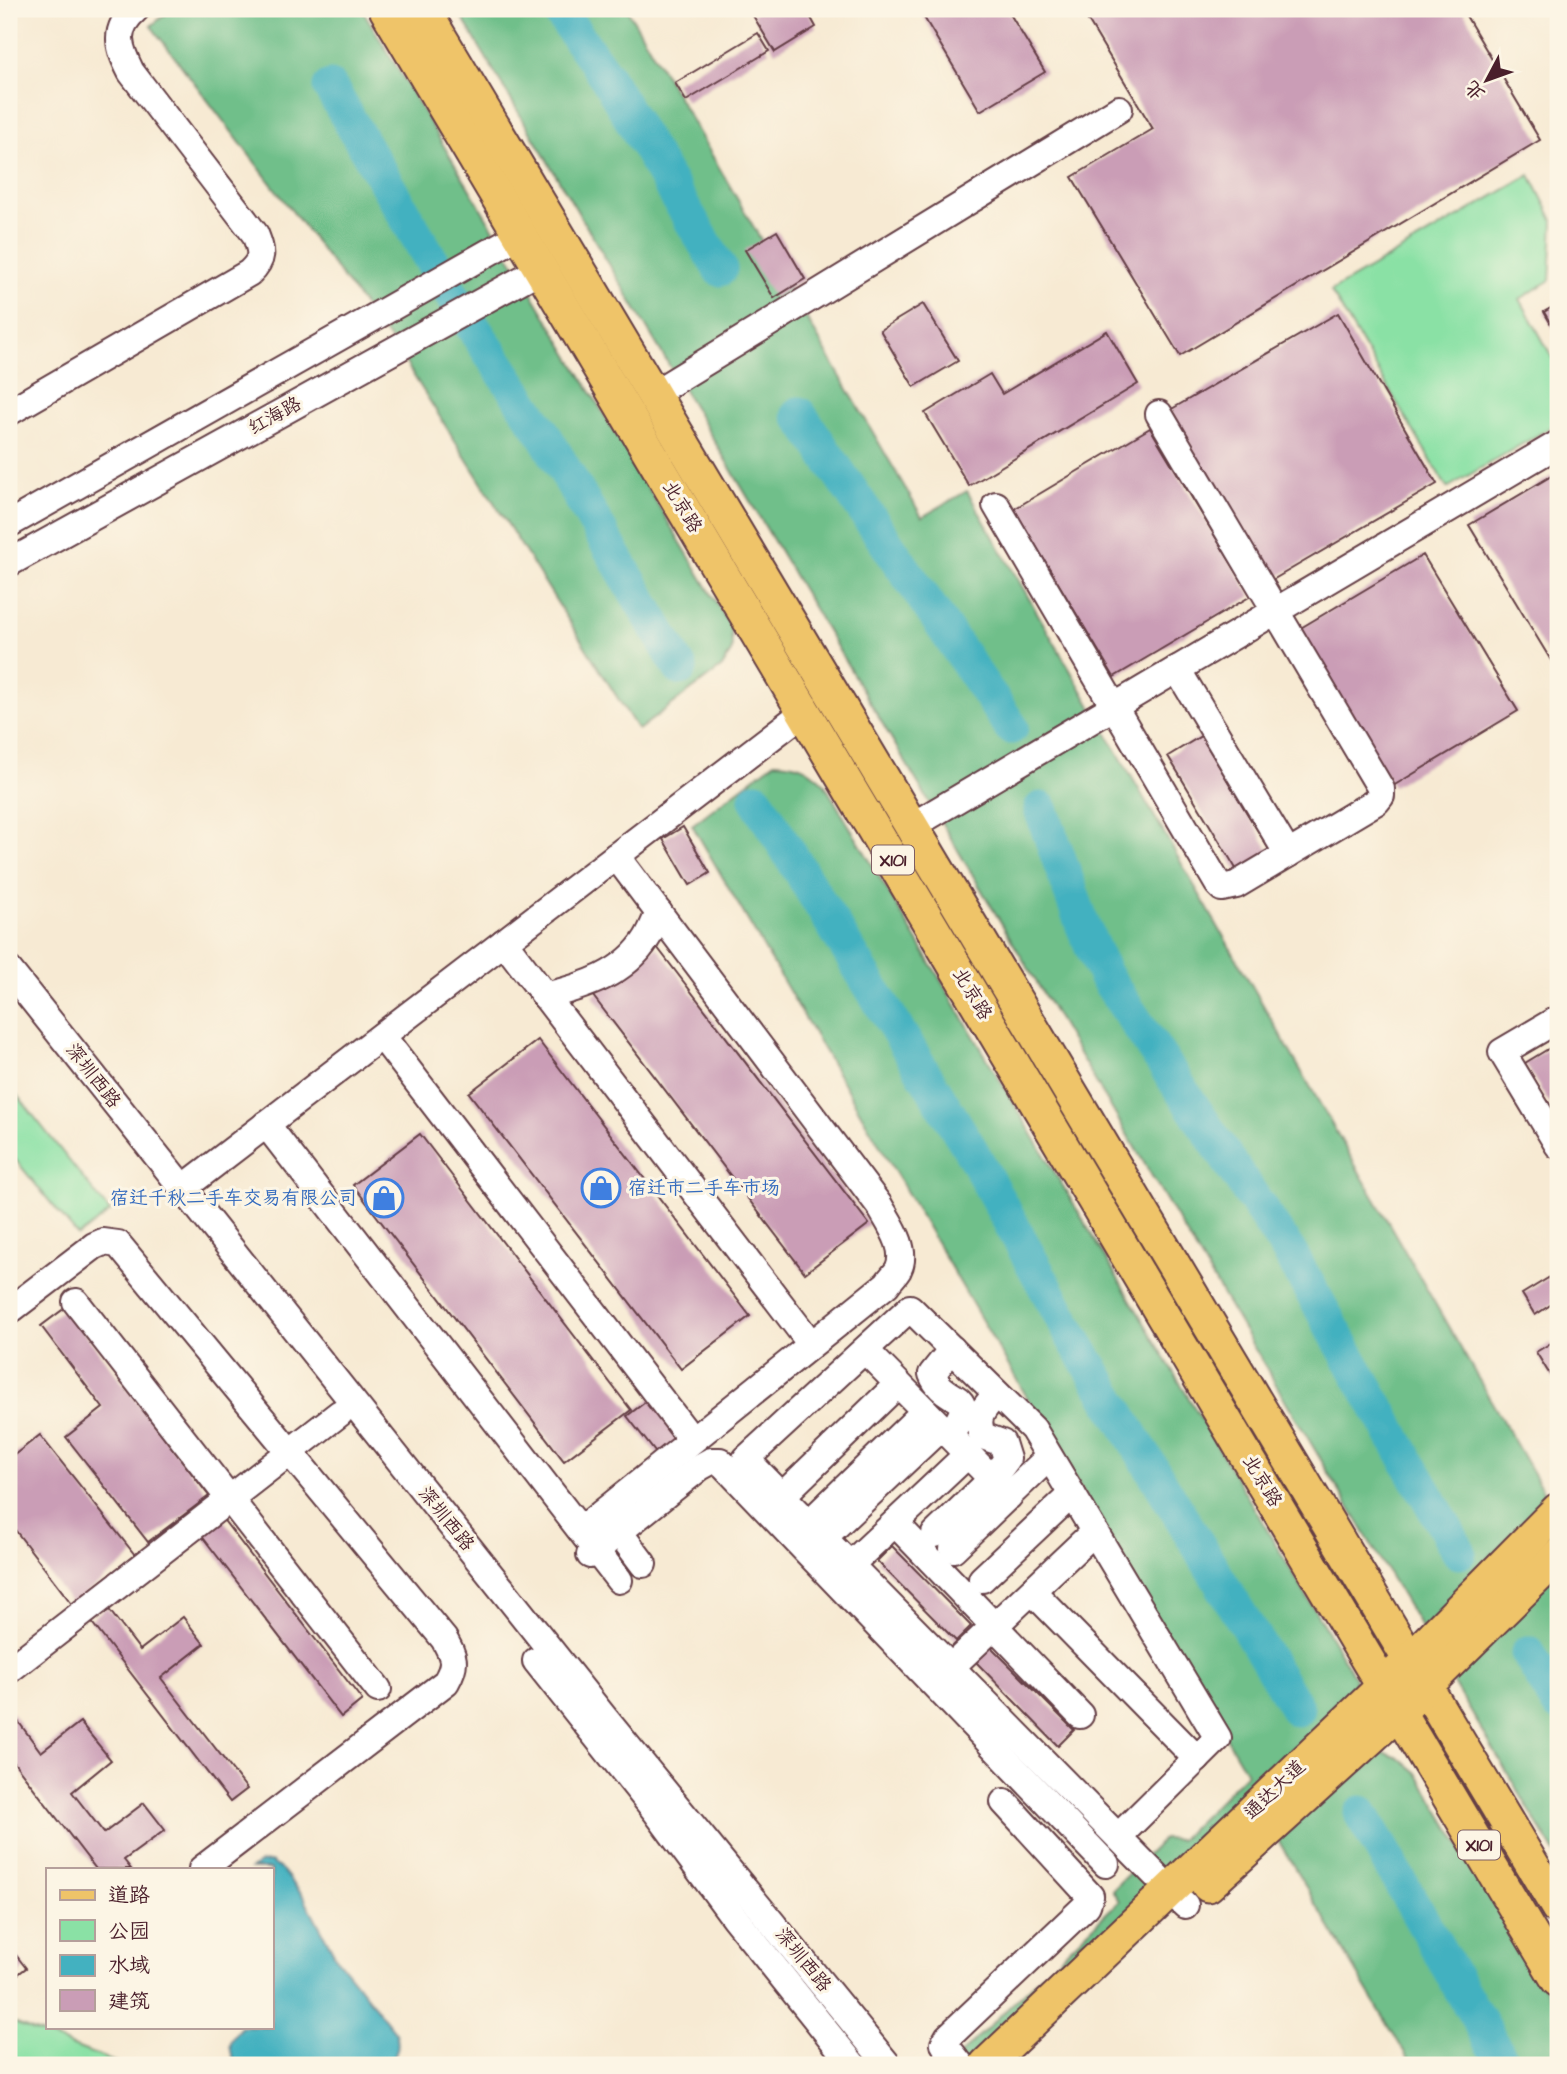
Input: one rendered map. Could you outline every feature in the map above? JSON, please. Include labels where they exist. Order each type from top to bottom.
[{"type":"main road","name":"北京路","points":[[386,9],[1558,1980]]},
{"type":"main road","name":"北京路","points":[[423,9],[1558,1908]]},
{"type":"main road","name":"通达大道","points":[[986,2065],[1178,1898],[1392,1699],[1558,1510]]},
{"type":"main road","name":"通达大道","points":[[1418,1672],[1558,1556]]},
{"type":"main road","name":"通达大道","points":[[1019,2065],[1178,1898]]},
{"type":"street","points":[[9,412],[249,273],[261,260],[262,251],[255,234],[131,72],[119,49],[121,31],[130,14],[136,9]]},
{"type":"street","points":[[653,394],[1119,109]]},
{"type":"street","name":"红海路","points":[[9,524],[521,234]]},
{"type":"street","name":"红海路","points":[[9,563],[541,269]]},
{"type":"street","points":[[996,505],[1222,888],[1236,885],[1377,801],[1381,796],[1381,789],[1160,414]]},
{"type":"street","points":[[912,826],[1558,444]]},
{"type":"street","points":[[1177,669],[1288,854]]},
{"type":"street","points":[[182,1189],[804,712]]},
{"type":"street","points":[[589,1545],[692,1440],[887,1284],[899,1269],[901,1252],[895,1231],[879,1206],[616,856]]},
{"type":"street","points":[[545,996],[587,985],[620,966],[646,939],[659,913]]},
{"type":"street","points":[[504,942],[811,1344]]},
{"type":"street","name":"深圳西路","points":[[9,970],[603,1716],[888,2065]]},
{"type":"street","name":"深圳西路","points":[[9,996],[657,1813],[734,1917],[853,2065]]},
{"type":"street","points":[[1558,1019],[1502,1052],[1558,1145]]},
{"type":"street","points":[[382,1036],[692,1440]]},
{"type":"street","points":[[266,1124],[589,1545],[620,1580]]},
{"type":"street","points":[[9,1311],[94,1245],[103,1242],[118,1244],[444,1639],[453,1654],[453,1670],[446,1682],[202,1868]]},
{"type":"street","points":[[76,1302],[378,1689]]},
{"type":"street","points":[[1118,1838],[1218,1738],[1033,1429],[910,1308],[869,1354],[746,1459],[1118,1838],[1178,1898]]},
{"type":"street","points":[[816,1530],[938,1424],[963,1412],[962,1403],[955,1395],[936,1385],[932,1374],[952,1349]]},
{"type":"street","points":[[869,1354],[1000,1488]]},
{"type":"street","points":[[782,1496],[898,1384]]},
{"type":"street","points":[[997,1394],[982,1410],[978,1420],[983,1436],[1002,1443],[1006,1451],[1007,1460],[1000,1488]]},
{"type":"street","points":[[9,1670],[340,1412]]},
{"type":"street","points":[[816,1530],[862,1502],[938,1424]]},
{"type":"street","points":[[850,1565],[968,1454]]},
{"type":"street","points":[[944,1542],[1000,1488],[1049,1457]]},
{"type":"street","points":[[589,1545],[619,1532],[700,1467],[711,1461],[720,1461],[1106,1864]]},
{"type":"street","points":[[982,1579],[1072,1494]]},
{"type":"street","points":[[862,1502],[891,1526],[994,1626],[1080,1715]]},
{"type":"street","points":[[619,1532],[643,1564]]},
{"type":"street","points":[[951,1667],[1094,1532]]},
{"type":"street","points":[[1038,1585],[1203,1754]]},
{"type":"street","points":[[961,2065],[944,2044],[948,2037],[1087,1905],[1090,1896],[1004,1802]]},
{"type":"street","points":[[1033,1833],[1057,1812]]},
{"type":"green space","points":[[172,9],[362,9],[731,627],[732,650],[722,667],[638,730],[395,346],[151,26]]},
{"type":"green space","points":[[457,9],[627,9],[922,517],[967,491],[1558,1517],[1558,1858]]},
{"type":"green space","points":[[1530,175],[1553,220],[1550,280],[1520,299],[1558,368],[1558,423],[1447,488],[1331,291]]},
{"type":"green space","points":[[775,762],[801,766],[823,782],[1355,1678],[1350,1707],[971,2065],[949,2065],[1119,1901],[1112,1890],[1163,1839],[1180,1840],[1247,1773],[692,825]]},
{"type":"green space","points":[[9,1085],[110,1212],[78,1236],[9,1152]]},
{"type":"green space","points":[[1378,1751],[1399,1758],[1417,1773],[1558,2010],[1558,2065],[1412,2065],[1275,1835]]},
{"type":"green space","points":[[9,2021],[122,2065],[9,2065]]},
{"type":"water","points":[[271,1862],[283,1871],[304,1897],[337,1959],[396,2033],[397,2050],[388,2065],[235,2065],[230,2045],[240,2028],[273,2028],[273,1868],[252,1868],[260,1863]]},
{"type":"building","points":[[762,9],[806,9],[816,27],[775,52],[752,14]]},
{"type":"building","points":[[919,9],[1007,9],[1045,72],[980,111]]},
{"type":"building","points":[[1081,9],[1462,9],[1540,140],[1180,356],[1072,177],[1153,129]]},
{"type":"building","points":[[758,33],[769,51],[686,101],[675,83]]},
{"type":"building","points":[[777,231],[805,279],[774,298],[745,250]]},
{"type":"building","points":[[923,304],[958,361],[914,387],[880,330]]},
{"type":"building","points":[[1558,304],[1558,337],[1544,312]]},
{"type":"building","points":[[1338,313],[1437,484],[1269,582],[1170,410]]},
{"type":"building","points":[[1107,331],[1138,384],[969,486],[925,413],[990,374],[1002,394]]},
{"type":"building","points":[[1150,428],[1251,596],[1114,677],[1014,509]]},
{"type":"building","points":[[1558,472],[1558,672],[1469,525]]},
{"type":"building","points":[[1423,555],[1518,711],[1393,786],[1299,629]]},
{"type":"building","points":[[1201,736],[1271,853],[1238,872],[1168,756]]},
{"type":"building","points":[[683,827],[710,873],[690,885],[663,839]]},
{"type":"building","points":[[657,947],[869,1224],[805,1273],[593,996]]},
{"type":"building","points":[[538,1040],[750,1316],[681,1369],[469,1093]]},
{"type":"building","points":[[1558,1043],[1558,1119],[1525,1063]]},
{"type":"building","points":[[420,1134],[631,1410],[564,1461],[353,1185]]},
{"type":"building","points":[[1558,1272],[1558,1300],[1535,1315],[1522,1294]]},
{"type":"building","points":[[65,1308],[209,1496],[148,1542],[66,1437],[103,1408],[41,1326]]},
{"type":"building","points":[[1551,1343],[1558,1354],[1558,1381],[1555,1383],[1536,1352]]},
{"type":"building","points":[[652,1397],[698,1456],[673,1475],[627,1416]]},
{"type":"building","points":[[40,1435],[135,1555],[72,1604],[9,1522],[9,1459]]},
{"type":"building","points":[[222,1518],[362,1700],[341,1717],[201,1535]]},
{"type":"building","points":[[892,1546],[971,1626],[956,1641],[877,1561]]},
{"type":"building","points":[[107,1607],[140,1650],[183,1617],[204,1644],[161,1678],[247,1789],[230,1802],[90,1620]]},
{"type":"building","points":[[991,1647],[1074,1730],[1058,1746],[976,1662]]},
{"type":"building","points":[[9,1709],[41,1752],[80,1722],[111,1760],[72,1792],[104,1833],[144,1803],[165,1830],[124,1860],[130,1868],[95,1868],[9,1756]]},
{"type":"building","points":[[9,1946],[26,1968],[9,1981]]},
{"type":"waterway","points":[[558,9],[607,78],[720,269]]},
{"type":"waterway","points":[[330,87],[448,289],[543,433],[680,668]]},
{"type":"waterway","points":[[799,414],[1011,727]]},
{"type":"waterway","points":[[756,799],[972,1152],[1073,1338],[1297,1709]]},
{"type":"waterway","points":[[1041,809],[1083,926],[1104,974],[1290,1253],[1459,1552]]},
{"type":"waterway","points":[[1528,1653],[1558,1704]]},
{"type":"waterway","points":[[1361,1813],[1504,2065]]},
{"type":"place","name":"宿迁市二手车市场","points":[[601,1188]]},
{"type":"place","name":"宿迁千秋二手车交易有限公司","points":[[384,1198]]}]
